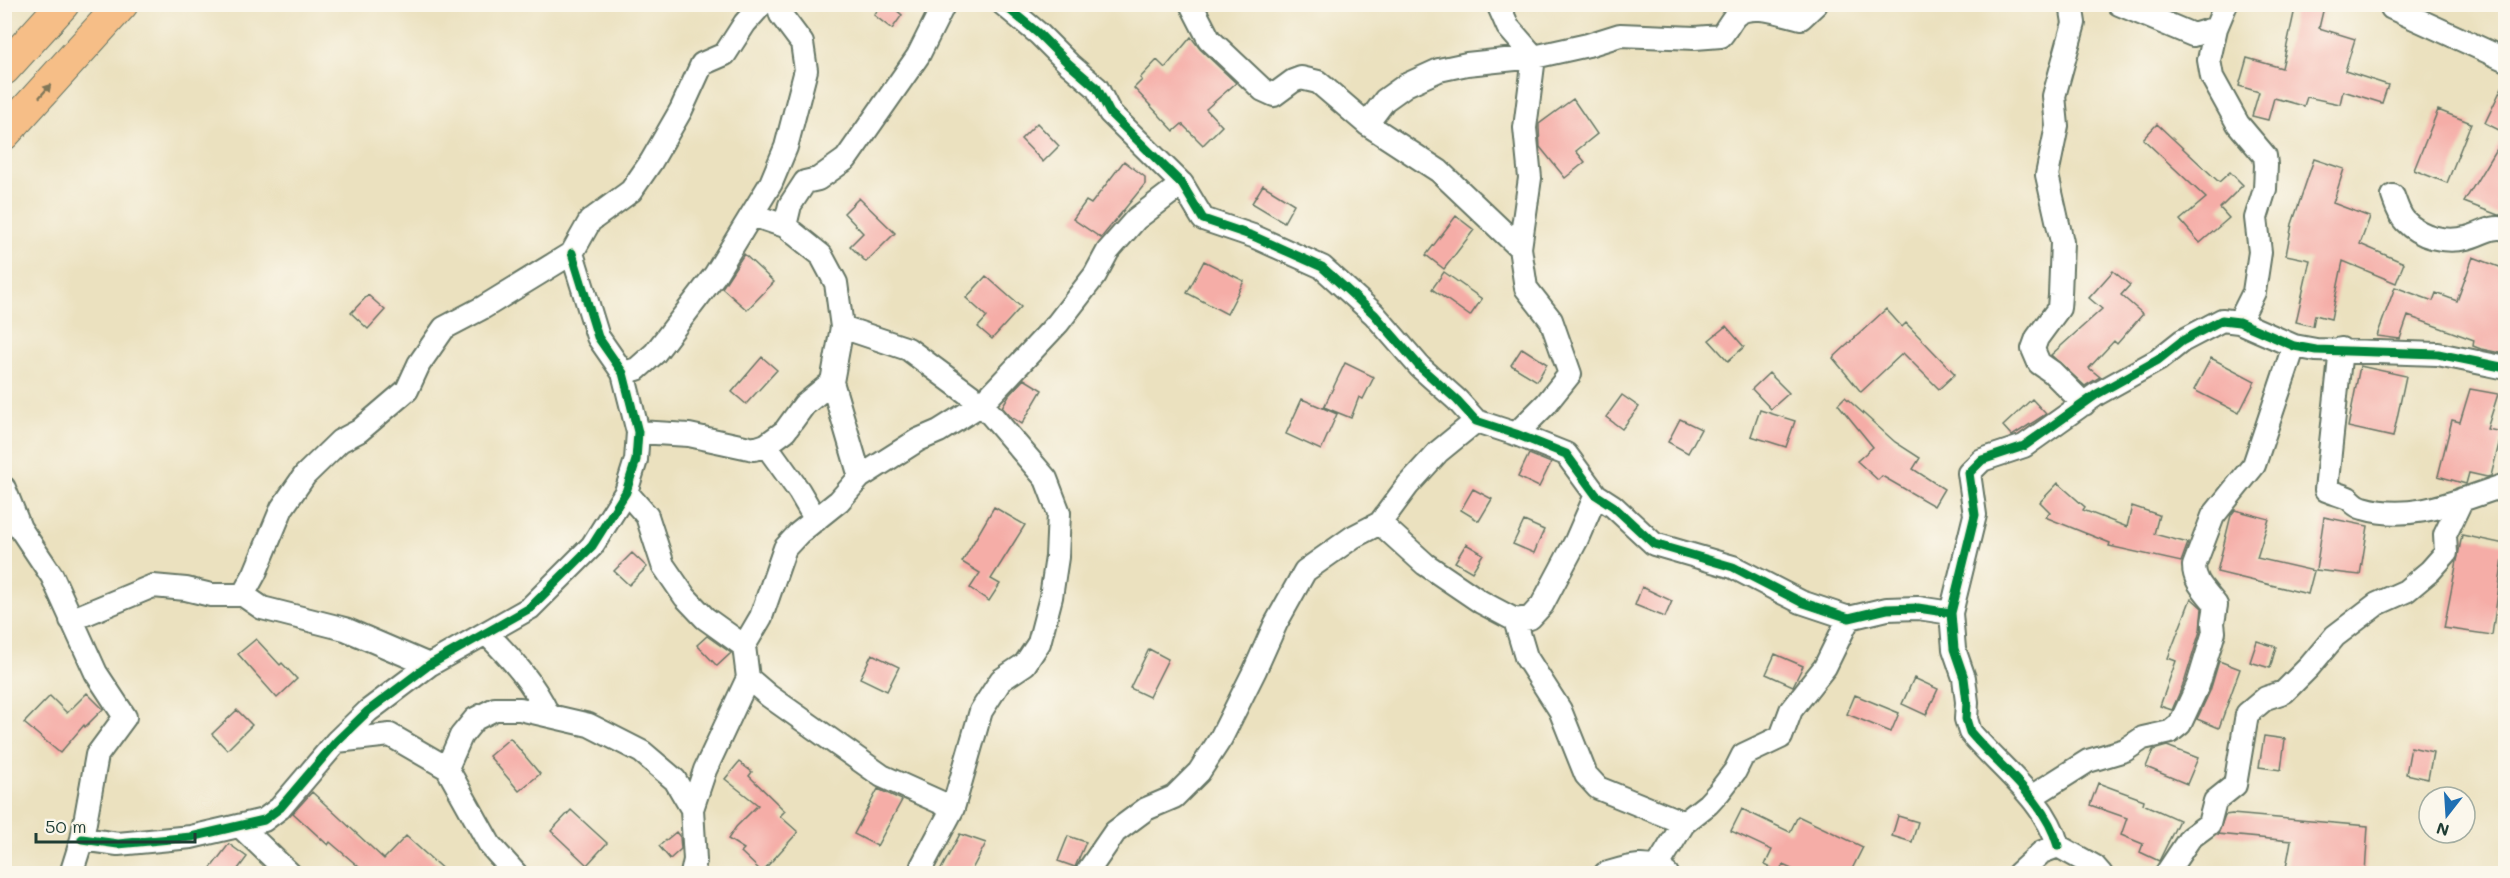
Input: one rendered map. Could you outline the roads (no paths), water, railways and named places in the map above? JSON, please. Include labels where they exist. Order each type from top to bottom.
[{"type":"highway","points":[[4,69],[63,4]]},
{"type":"highway","points":[[4,134],[122,4]]},
{"type":"street","points":[[243,595],[255,573],[282,508],[306,475],[340,441],[359,431],[407,390],[419,364],[444,328],[484,307],[572,253],[590,220],[631,191],[651,162],[681,110],[702,64],[725,54],[745,23],[762,4]]},
{"type":"street","points":[[623,374],[637,369],[655,353],[715,275],[771,183],[786,147],[806,70],[802,42],[786,22],[778,4]]},
{"type":"street","points":[[785,226],[790,205],[805,182],[818,179],[846,159],[918,56],[944,4]]},
{"type":"street","points":[[1003,4],[1097,88],[1110,112],[1182,184],[1203,219],[1253,236],[1322,267],[1374,314],[1419,367],[1457,400],[1476,421],[1566,454],[1596,495],[1613,506],[1654,544],[1733,567],[1801,602],[1849,618],[1887,609],[1918,608],[1951,613]]},
{"type":"street","points":[[1191,4],[1209,39],[1263,90],[1274,95],[1293,81],[1309,79],[1318,82],[1367,124],[1439,171],[1520,248]]},
{"type":"street","points":[[1498,4],[1508,27],[1534,57],[1525,128],[1530,178],[1520,248],[1526,288],[1551,320],[1570,374],[1546,404],[1516,434]]},
{"type":"street","points":[[1367,124],[1385,100],[1406,85],[1439,70],[1467,64],[1534,57],[1620,35],[1695,38],[1721,36],[1735,16],[1746,9],[1768,10],[1801,18],[1816,4]]},
{"type":"street","points":[[2071,4],[2074,23],[2054,96],[2057,126],[2047,175],[2061,242],[2061,295],[2059,308],[2037,338],[2033,349],[2038,363],[2052,372],[2084,404]]},
{"type":"street","points":[[2119,4],[2193,35],[2216,28]]},
{"type":"street","points":[[2226,4],[2216,28],[2209,60],[2212,77],[2238,124],[2265,156],[2266,165],[2265,189],[2256,218],[2260,252],[2254,292],[2239,322]]},
{"type":"street","points":[[2391,4],[2392,8],[2505,60]]},
{"type":"street","points":[[786,147],[805,182]]},
{"type":"street","points":[[692,873],[694,860],[692,809],[705,770],[748,678],[744,646],[761,617],[785,548],[799,533],[839,501],[860,477],[918,440],[939,431],[982,404],[1058,323],[1095,275],[1107,251],[1136,219],[1182,184]]},
{"type":"street","points":[[2393,196],[2403,220],[2422,235],[2446,239],[2466,238],[2496,226],[2505,229]]},
{"type":"street","points":[[752,215],[785,226],[821,255],[836,283],[842,327],[832,382],[860,477]]},
{"type":"street","points":[[82,839],[118,844],[191,837],[264,820],[280,808],[337,741],[368,711],[429,665],[530,608],[592,546],[626,492],[636,460],[638,432],[623,374],[598,337],[572,253]]},
{"type":"street","points":[[2101,873],[2094,866],[2058,846],[2054,832],[2031,797],[1970,732],[1966,719],[1967,702],[1964,678],[1954,649],[1951,613],[1975,515],[1968,473],[1982,460],[2024,446],[2084,404],[2222,320],[2239,322],[2294,346],[2316,350],[2438,354],[2505,368]]},
{"type":"street","points":[[842,327],[908,349],[982,404],[1046,480],[1059,513],[1058,557],[1052,597],[1039,643],[1025,664],[1001,680],[981,711],[953,808],[920,873]]},
{"type":"street","points":[[2031,797],[2088,761],[2125,750],[2143,738],[2170,732],[2180,724],[2198,685],[2214,632],[2216,605],[2198,581],[2194,574],[2194,567],[2213,516],[2254,465],[2294,346]]},
{"type":"street","points":[[2340,349],[2326,490],[2349,499],[2355,506],[2366,509],[2412,513],[2429,511],[2505,485]]},
{"type":"street","points":[[638,432],[689,435],[754,449],[766,445],[785,432],[804,405],[832,382]]},
{"type":"street","points":[[1086,873],[1114,832],[1146,809],[1174,797],[1199,772],[1221,738],[1276,623],[1305,570],[1353,537],[1380,523],[1408,485],[1438,452],[1476,421]]},
{"type":"street","points":[[766,445],[799,491],[816,520]]},
{"type":"street","points":[[4,488],[20,528],[52,576],[96,673],[124,717],[97,755],[82,839],[70,873]]},
{"type":"street","points":[[626,492],[647,516],[663,565],[686,597],[705,618],[744,646]]},
{"type":"street","points":[[1380,523],[1425,564],[1481,602],[1515,620],[1530,618],[1542,605],[1576,541],[1596,495]]},
{"type":"street","points":[[2166,873],[2190,838],[2210,824],[2215,801],[2235,785],[2247,714],[2266,698],[2284,692],[2335,636],[2377,604],[2406,591],[2430,571],[2446,553],[2445,535],[2462,499]]},
{"type":"street","points":[[71,620],[128,594],[153,586],[186,589],[211,595],[243,595],[262,608],[345,629],[429,665]]},
{"type":"street","points":[[1605,873],[1641,864],[1662,870],[1684,823],[1719,792],[1735,771],[1743,755],[1781,737],[1791,710],[1825,667],[1849,618]]},
{"type":"street","points":[[1515,620],[1526,657],[1560,710],[1586,775],[1598,788],[1684,823]]},
{"type":"street","points":[[486,633],[522,670],[539,695],[548,714]]},
{"type":"street","points":[[748,678],[769,696],[882,776],[953,808]]},
{"type":"street","points":[[447,768],[461,736],[475,719],[495,709],[520,709],[590,725],[642,752],[675,780],[692,809]]},
{"type":"street","points":[[337,741],[390,735],[447,768],[489,844],[516,873]]},
{"type":"street","points":[[241,827],[290,873]]},
{"type":"street","points":[[2018,873],[2042,852],[2058,846]]}]
